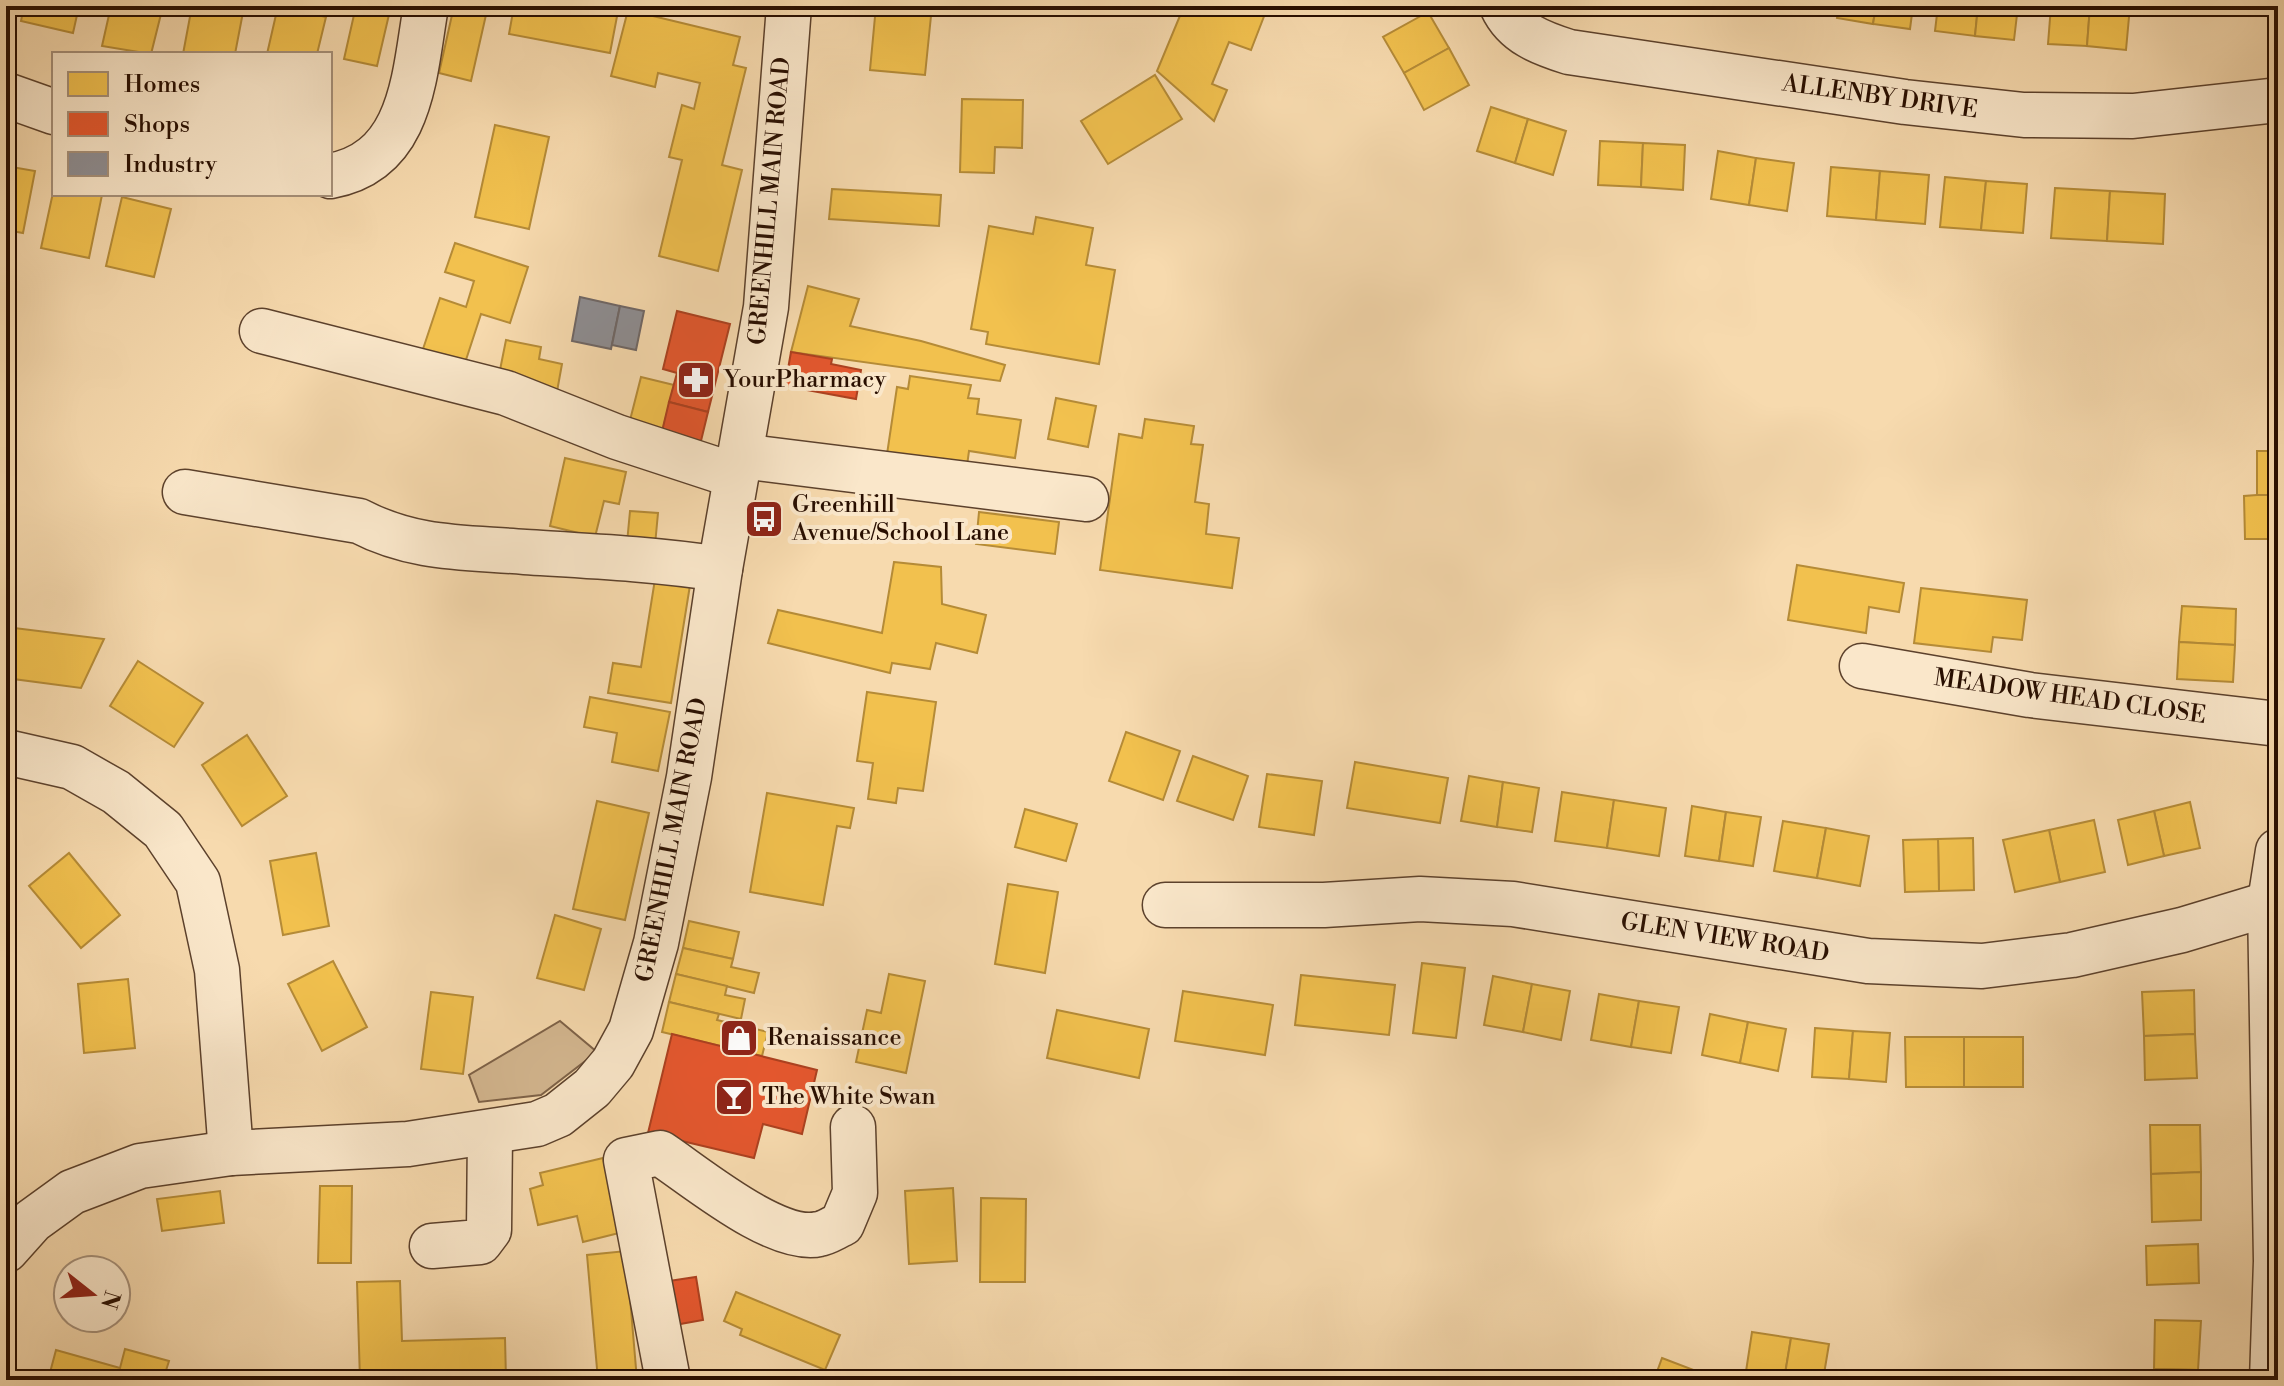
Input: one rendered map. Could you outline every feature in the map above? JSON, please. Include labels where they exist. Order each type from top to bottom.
[{"type":"street","points":[[332,176],[353,172],[385,151],[404,115],[426,6]]},
{"type":"street","name":"GREENHILL MAIN ROAD","points":[[6,1250],[32,1221],[72,1192],[140,1166],[231,1153],[408,1144],[537,1124],[558,1115],[604,1076],[631,1030],[656,943],[689,777],[720,569],[766,307],[789,6]]},
{"type":"street","name":"ALLENBY DRIVE","points":[[1502,6],[1507,17],[1533,40],[1569,52],[1920,104],[2024,115],[2133,116],[2278,100]]},
{"type":"street","points":[[6,95],[52,111]]},
{"type":"street","points":[[262,331],[506,393],[617,437],[739,466],[1086,499]]},
{"type":"street","points":[[185,492],[359,521],[383,533],[424,546],[637,558],[720,569]]},
{"type":"street","name":"MEADOW HEAD CLOSE","points":[[1862,666],[2030,695],[2278,724]]},
{"type":"street","points":[[6,752],[72,767],[116,792],[163,830],[198,882],[217,970],[231,1153]]},
{"type":"street","points":[[2272,1380],[2277,1261],[2274,902],[2278,851]]},
{"type":"street","name":"GLEN VIEW ROAD","points":[[1165,905],[1309,906],[1420,899],[1513,904],[1868,961],[1982,966],[2072,955],[2182,930],[2274,902]]},
{"type":"street","points":[[668,1380],[626,1160],[660,1153],[756,1217],[793,1233],[818,1235],[842,1224],[855,1193],[853,1127]]},
{"type":"street","points":[[432,1246],[480,1242],[489,1230],[490,1133]]},
{"type":"shaded area","points":[[560,1021],[597,1052],[541,1095],[479,1102],[469,1075]]},
{"type":"building: Homes","points":[[24,6],[79,6],[73,33],[21,21]]},
{"type":"building: Homes","points":[[111,6],[163,6],[152,52],[102,46]]},
{"type":"building: Homes","points":[[192,6],[244,7],[235,52],[183,52]]},
{"type":"building: Homes","points":[[278,6],[326,17],[317,52],[267,52]]},
{"type":"building: Homes","points":[[356,6],[391,6],[377,66],[344,59]]},
{"type":"building: Homes","points":[[454,6],[488,6],[471,81],[439,73]]},
{"type":"building: Homes","points":[[514,6],[619,6],[610,53],[509,34]]},
{"type":"building: Homes","points":[[876,6],[932,6],[925,75],[870,70]]},
{"type":"building: Homes","points":[[1184,6],[1268,6],[1251,50],[1229,42],[1212,84],[1227,90],[1214,121],[1157,71]]},
{"type":"building: Homes","points":[[1762,6],[1801,6],[1799,14]]},
{"type":"building: Homes","points":[[1839,6],[1876,6],[1873,24],[1837,18]]},
{"type":"building: Homes","points":[[1876,6],[1913,6],[1910,29],[1873,24]]},
{"type":"building: Homes","points":[[1938,6],[1978,6],[1975,36],[1935,31]]},
{"type":"building: Homes","points":[[1978,6],[2018,6],[2014,40],[1975,36]]},
{"type":"building: Homes","points":[[2051,6],[2090,6],[2087,46],[2048,44]]},
{"type":"building: Homes","points":[[2090,6],[2130,6],[2126,50],[2087,46]]},
{"type":"building: Homes","points":[[628,10],[740,37],[733,65],[746,68],[722,165],[742,170],[718,271],[659,256],[682,160],[669,157],[682,105],[694,109],[700,83],[658,73],[655,87],[611,76]]},
{"type":"building: Homes","points":[[1428,12],[1449,48],[1404,73],[1383,37]]},
{"type":"building: Homes","points":[[1449,48],[1469,85],[1424,110],[1404,73]]},
{"type":"building: Homes","points":[[1155,75],[1182,119],[1108,164],[1081,121]]},
{"type":"building: Homes","points":[[962,99],[1023,100],[1022,148],[995,147],[994,173],[960,172]]},
{"type":"building: Homes","points":[[1491,107],[1528,119],[1515,163],[1477,151]]},
{"type":"building: Homes","points":[[1528,119],[1566,131],[1553,175],[1515,163]]},
{"type":"building: Homes","points":[[495,125],[549,137],[529,229],[475,217]]},
{"type":"building: Homes","points":[[1600,141],[1643,143],[1641,187],[1598,185]]},
{"type":"building: Homes","points":[[1643,143],[1685,145],[1683,190],[1641,187]]},
{"type":"building: Homes","points":[[1718,151],[1756,158],[1749,205],[1711,199]]},
{"type":"building: Homes","points":[[1756,158],[1794,163],[1787,211],[1749,205]]},
{"type":"building: Homes","points":[[6,166],[35,171],[23,233],[6,230]]},
{"type":"building: Homes","points":[[1831,167],[1880,171],[1876,220],[1827,216]]},
{"type":"building: Homes","points":[[1880,171],[1929,175],[1925,224],[1876,220]]},
{"type":"building: Homes","points":[[1945,177],[1986,181],[1981,230],[1940,227]]},
{"type":"building: Homes","points":[[1986,181],[2027,184],[2023,233],[1981,230]]},
{"type":"building: Homes","points":[[2055,188],[2110,191],[2107,241],[2051,238]]},
{"type":"building: Homes","points":[[832,189],[941,195],[939,226],[829,219]]},
{"type":"building: Homes","points":[[2110,191],[2165,194],[2163,244],[2107,241]]},
{"type":"building: Homes","points":[[52,196],[102,196],[89,258],[41,248]]},
{"type":"building: Homes","points":[[122,197],[171,209],[154,277],[106,266]]},
{"type":"building: Homes","points":[[1036,217],[1093,228],[1086,265],[1115,270],[1099,364],[986,344],[988,332],[971,329],[989,226],[1033,234]]},
{"type":"building: Homes","points":[[455,243],[528,267],[510,323],[481,314],[463,369],[421,355],[440,298],[466,307],[474,281],[445,272]]},
{"type":"building: Homes","points":[[808,286],[859,299],[850,326],[921,341],[1005,365],[1000,381],[791,352]]},
{"type":"building: Homes","points":[[506,340],[541,347],[539,359],[562,364],[556,397],[497,385]]},
{"type":"building: Homes","points":[[2275,361],[2278,361],[2278,391],[2275,391]]},
{"type":"building: Homes","points":[[910,376],[971,385],[968,398],[979,399],[977,414],[1021,420],[1015,458],[969,451],[966,473],[886,461],[897,387],[908,389]]},
{"type":"building: Homes","points":[[641,377],[674,385],[660,440],[627,432]]},
{"type":"building: Homes","points":[[2275,391],[2278,391],[2278,422],[2275,422]]},
{"type":"building: Homes","points":[[1056,398],[1096,406],[1088,447],[1048,439]]},
{"type":"building: Homes","points":[[1145,419],[1194,426],[1191,444],[1203,445],[1195,502],[1209,504],[1206,534],[1239,538],[1232,588],[1100,570],[1119,434],[1142,438]]},
{"type":"building: Homes","points":[[2257,451],[2278,451],[2278,495],[2257,495]]},
{"type":"building: Homes","points":[[565,458],[626,472],[619,504],[604,501],[595,537],[550,526]]},
{"type":"building: Homes","points":[[2278,495],[2278,539],[2245,539],[2244,496]]},
{"type":"building: Homes","points":[[630,511],[658,513],[655,545],[627,543]]},
{"type":"building: Homes","points":[[979,512],[1059,522],[1055,554],[976,544]]},
{"type":"building: Homes","points":[[894,562],[941,567],[942,604],[986,615],[977,653],[936,643],[930,669],[892,663],[890,673],[768,643],[778,610],[882,633]]},
{"type":"building: Homes","points":[[1797,565],[1904,583],[1899,612],[1869,607],[1866,633],[1788,620]]},
{"type":"building: Homes","points":[[656,573],[691,579],[671,703],[608,693],[613,663],[641,667]]},
{"type":"building: Homes","points":[[1921,588],[2027,600],[2022,640],[1993,637],[1991,652],[1914,643]]},
{"type":"building: Homes","points":[[2182,606],[2236,609],[2235,645],[2179,642]]},
{"type":"building: Homes","points":[[6,627],[104,639],[81,688],[6,678]]},
{"type":"building: Homes","points":[[2179,642],[2235,645],[2233,682],[2177,679]]},
{"type":"building: Homes","points":[[138,661],[203,703],[174,747],[110,706]]},
{"type":"building: Homes","points":[[867,692],[936,702],[923,791],[898,788],[896,803],[868,799],[873,763],[857,761]]},
{"type":"building: Homes","points":[[590,697],[670,712],[658,771],[612,762],[617,733],[584,727]]},
{"type":"building: Homes","points":[[1126,732],[1180,751],[1163,800],[1109,781]]},
{"type":"building: Homes","points":[[247,735],[287,796],[242,826],[202,765]]},
{"type":"building: Homes","points":[[1193,756],[1248,776],[1233,820],[1177,801]]},
{"type":"building: Homes","points":[[1355,762],[1448,778],[1440,823],[1347,808]]},
{"type":"building: Homes","points":[[1267,774],[1322,781],[1314,835],[1259,827]]},
{"type":"building: Homes","points":[[1469,776],[1503,782],[1497,827],[1461,821]]},
{"type":"building: Homes","points":[[1503,782],[1539,788],[1532,832],[1497,827]]},
{"type":"building: Homes","points":[[1562,792],[1614,800],[1607,848],[1555,841]]},
{"type":"building: Homes","points":[[767,793],[854,808],[850,828],[837,826],[823,905],[750,892]]},
{"type":"building: Homes","points":[[1614,800],[1666,808],[1659,856],[1607,848]]},
{"type":"building: Homes","points":[[597,801],[649,813],[625,920],[573,909]]},
{"type":"building: Homes","points":[[2190,802],[2200,848],[2164,856],[2154,811]]},
{"type":"building: Homes","points":[[1692,806],[1726,812],[1719,861],[1685,856]]},
{"type":"building: Homes","points":[[1025,809],[1077,824],[1066,861],[1015,847]]},
{"type":"building: Homes","points":[[2154,811],[2164,856],[2128,865],[2118,820]]},
{"type":"building: Homes","points":[[1726,812],[1761,817],[1753,866],[1719,861]]},
{"type":"building: Homes","points":[[2094,820],[2105,872],[2060,882],[2049,830]]},
{"type":"building: Homes","points":[[1783,821],[1826,828],[1817,878],[1774,871]]},
{"type":"building: Homes","points":[[1826,828],[1869,836],[1860,886],[1817,878]]},
{"type":"building: Homes","points":[[2049,830],[2060,882],[2015,892],[2003,840]]},
{"type":"building: Homes","points":[[1973,838],[1974,890],[1939,891],[1938,839]]},
{"type":"building: Homes","points":[[1938,839],[1939,891],[1905,892],[1903,840]]},
{"type":"building: Homes","points":[[69,853],[120,915],[81,948],[29,886]]},
{"type":"building: Homes","points":[[316,853],[329,926],[283,935],[270,861]]},
{"type":"building: Homes","points":[[1008,884],[1058,892],[1045,973],[995,964]]},
{"type":"building: Homes","points":[[555,915],[601,929],[584,990],[537,978]]},
{"type":"building: Homes","points":[[689,921],[739,932],[733,959],[683,948]]},
{"type":"building: Homes","points":[[683,948],[733,959],[731,967],[759,973],[754,993],[676,974]]},
{"type":"building: Homes","points":[[333,961],[367,1027],[322,1051],[288,984]]},
{"type":"building: Homes","points":[[1422,963],[1465,968],[1456,1038],[1413,1033]]},
{"type":"building: Homes","points":[[676,974],[727,986],[725,995],[745,999],[741,1019],[669,1002]]},
{"type":"building: Homes","points":[[889,974],[925,981],[906,1073],[856,1062],[867,1010],[881,1013]]},
{"type":"building: Homes","points":[[1301,975],[1395,985],[1389,1035],[1295,1025]]},
{"type":"building: Homes","points":[[1493,976],[1532,984],[1523,1032],[1484,1025]]},
{"type":"building: Homes","points":[[128,979],[135,1048],[84,1053],[78,984]]},
{"type":"building: Homes","points":[[1532,984],[1570,991],[1561,1040],[1523,1032]]},
{"type":"building: Homes","points":[[2194,990],[2195,1034],[2144,1036],[2142,992]]},
{"type":"building: Homes","points":[[1183,991],[1273,1005],[1265,1055],[1175,1041]]},
{"type":"building: Homes","points":[[431,992],[473,997],[463,1074],[421,1069]]},
{"type":"building: Homes","points":[[1599,994],[1639,1001],[1631,1047],[1591,1040]]},
{"type":"building: Homes","points":[[1639,1001],[1679,1007],[1671,1053],[1631,1047]]},
{"type":"building: Homes","points":[[669,1002],[719,1014],[717,1020],[768,1032],[762,1056],[662,1032]]},
{"type":"building: Homes","points":[[1057,1010],[1149,1029],[1139,1078],[1047,1058]]},
{"type":"building: Homes","points":[[1710,1014],[1748,1022],[1740,1063],[1702,1055]]},
{"type":"building: Homes","points":[[1748,1022],[1786,1029],[1778,1071],[1740,1063]]},
{"type":"building: Homes","points":[[1815,1028],[1853,1031],[1849,1079],[1812,1077]]},
{"type":"building: Homes","points":[[1853,1031],[1890,1033],[1886,1082],[1849,1079]]},
{"type":"building: Homes","points":[[2195,1034],[2197,1078],[2145,1080],[2144,1036]]},
{"type":"building: Homes","points":[[1905,1037],[1964,1037],[1964,1087],[1906,1087]]},
{"type":"building: Homes","points":[[1964,1037],[2023,1037],[2023,1087],[1964,1087]]},
{"type":"building: Homes","points":[[2150,1125],[2200,1125],[2201,1172],[2151,1174]]},
{"type":"building: Homes","points":[[603,1158],[619,1233],[583,1242],[577,1216],[538,1225],[530,1189],[543,1185],[540,1173]]},
{"type":"building: Homes","points":[[2201,1172],[2201,1220],[2152,1222],[2151,1174]]},
{"type":"building: Homes","points":[[320,1186],[352,1186],[351,1263],[318,1263]]},
{"type":"building: Homes","points":[[953,1188],[957,1261],[909,1264],[905,1191]]},
{"type":"building: Homes","points":[[220,1191],[224,1223],[162,1231],[157,1199]]},
{"type":"building: Homes","points":[[981,1198],[1026,1199],[1025,1282],[980,1282]]},
{"type":"building: Homes","points":[[2198,1244],[2199,1283],[2147,1285],[2146,1246]]},
{"type":"building: Homes","points":[[626,1251],[637,1380],[598,1380],[587,1255]]},
{"type":"building: Homes","points":[[400,1281],[402,1341],[505,1338],[506,1380],[360,1380],[357,1282]]},
{"type":"building: Homes","points":[[736,1292],[840,1335],[825,1370],[740,1335],[742,1329],[724,1321]]},
{"type":"building: Homes","points":[[2155,1320],[2201,1321],[2198,1370],[2154,1369]]},
{"type":"building: Homes","points":[[1752,1332],[1791,1338],[1784,1380],[1745,1378]]},
{"type":"building: Homes","points":[[1791,1338],[1829,1344],[1823,1380],[1784,1380]]},
{"type":"building: Homes","points":[[125,1349],[169,1361],[163,1380],[48,1380],[56,1350],[120,1368]]},
{"type":"building: Homes","points":[[1662,1358],[1712,1377],[1711,1380],[1654,1380]]},
{"type":"building: Homes","points":[[2154,1369],[2198,1370],[2198,1380],[2153,1380]]},
{"type":"building: Shops","points":[[677,311],[730,324],[708,412],[669,402],[677,373],[663,369]]},
{"type":"building: Shops","points":[[791,352],[832,359],[831,364],[861,370],[856,399],[785,386]]},
{"type":"building: Shops","points":[[669,402],[708,412],[699,449],[660,440]]},
{"type":"building: Shops","name":"The White Swan","points":[[672,1034],[817,1070],[802,1134],[763,1124],[754,1158],[648,1133]]},
{"type":"building: Shops","points":[[696,1277],[703,1320],[669,1326],[662,1282]]},
{"type":"building: Industry","points":[[580,297],[620,306],[611,349],[572,341]]},
{"type":"building: Industry","points":[[620,306],[644,311],[636,350],[612,345]]},
{"type":"place","name":"YourPharmacy","points":[[696,380]]},
{"type":"place","name":"Greenhill Avenue/School Lane","points":[[764,519]]},
{"type":"place","name":"Renaissance","points":[[739,1038]]},
{"type":"place","name":"The White Swan","points":[[734,1097]]}]
